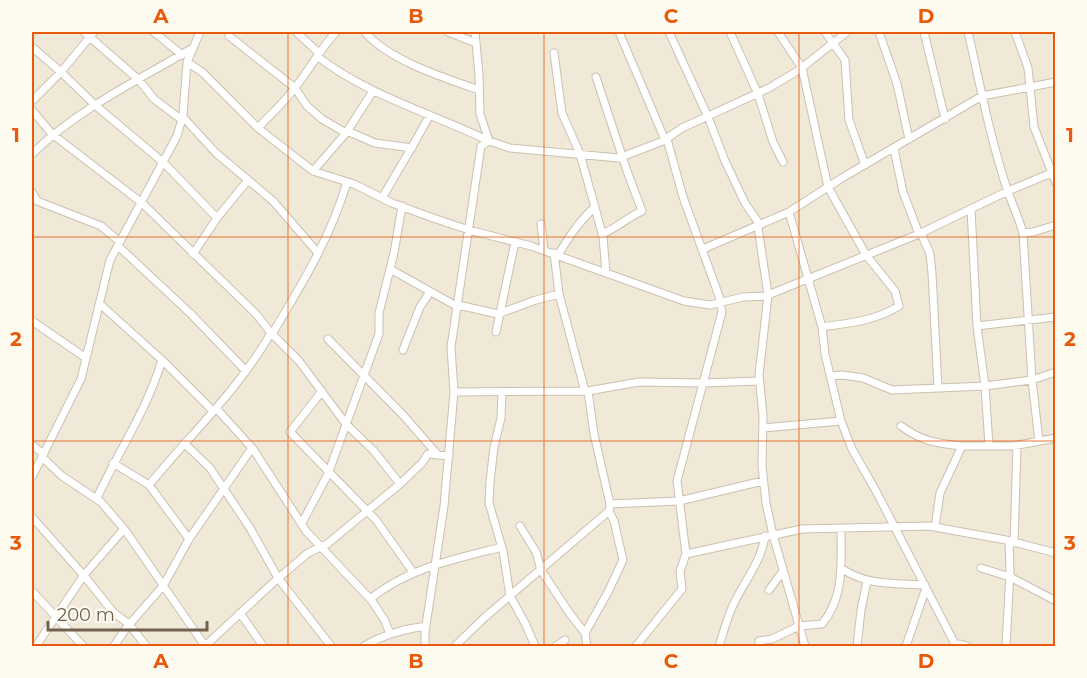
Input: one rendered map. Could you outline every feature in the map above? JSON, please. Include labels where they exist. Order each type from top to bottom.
[{"type":"street","points":[[154,32],[182,55]]},
{"type":"street","points":[[32,477],[81,379],[110,260],[177,136],[182,118],[187,62],[200,32]]},
{"type":"street","points":[[296,32],[336,71],[373,91],[489,141],[510,148],[619,158],[666,139],[682,128],[758,94],[802,68],[848,32]]},
{"type":"street","points":[[258,128],[295,88],[321,48],[336,32]]},
{"type":"street","points":[[365,32],[402,59],[432,74],[479,90]]},
{"type":"street","points":[[448,32],[476,43]]},
{"type":"street","points":[[474,32],[480,114],[489,141]]},
{"type":"street","points":[[619,32],[666,139],[722,312],[677,481],[686,554],[680,571],[682,589],[636,646]]},
{"type":"street","points":[[669,32],[708,117],[725,161],[759,226],[767,296],[759,381],[763,428],[763,481],[769,535],[783,571],[805,646]]},
{"type":"street","points":[[730,32],[758,94],[773,142],[783,162]]},
{"type":"street","points":[[778,32],[802,68],[828,187],[866,255],[896,291],[899,306],[883,315],[862,321],[822,327]]},
{"type":"street","points":[[825,32],[845,60],[849,120],[865,165]]},
{"type":"street","points":[[879,32],[897,84],[909,139]]},
{"type":"street","points":[[924,32],[945,118]]},
{"type":"street","points":[[968,32],[982,96],[1008,191],[1023,233],[1032,380],[1039,441]]},
{"type":"street","points":[[1015,32],[1028,68],[1034,128],[1056,183]]},
{"type":"street","points":[[32,101],[61,72],[89,33],[139,80],[154,99],[182,118],[216,153],[273,201],[318,253]]},
{"type":"street","points":[[229,36],[295,88],[307,106],[322,119],[375,143],[412,148]]},
{"type":"street","points":[[32,47],[95,105],[164,163],[217,218]]},
{"type":"street","points":[[32,154],[52,134],[95,105],[191,50]]},
{"type":"street","points":[[554,53],[562,113],[580,154],[595,207],[602,234],[606,272]]},
{"type":"street","points":[[187,62],[202,72],[258,128],[313,171],[469,230],[544,250],[684,301],[710,304],[743,297],[767,296],[920,234],[1053,172]]},
{"type":"street","points":[[596,77],[642,211],[631,215],[613,230],[602,234]]},
{"type":"street","points":[[703,249],[789,212],[982,96],[1056,82]]},
{"type":"street","points":[[313,171],[347,132],[373,91]]},
{"type":"street","points":[[32,110],[52,134],[142,203],[256,314],[271,334],[299,362],[346,424],[374,451],[400,484]]},
{"type":"street","points":[[382,198],[430,115]]},
{"type":"street","points":[[425,646],[444,506],[454,392],[451,347],[481,146],[489,141]]},
{"type":"street","points":[[894,149],[903,192],[930,254],[938,387]]},
{"type":"street","points":[[193,254],[217,218],[248,180]]},
{"type":"street","points":[[149,485],[256,359],[308,276],[342,199],[346,182]]},
{"type":"street","points":[[32,192],[37,201],[100,226],[246,371]]},
{"type":"street","points":[[32,209],[37,201]]},
{"type":"street","points":[[302,523],[328,474],[379,334],[379,313],[402,206]]},
{"type":"street","points":[[585,633],[609,592],[623,560],[609,508],[586,391],[558,294],[556,254],[595,207]]},
{"type":"street","points":[[971,209],[977,326],[986,386],[989,446]]},
{"type":"street","points":[[789,212],[822,327],[830,376],[841,421],[852,449],[956,646],[960,644],[967,646]]},
{"type":"street","points":[[541,224],[544,250]]},
{"type":"street","points":[[1023,233],[1056,225]]},
{"type":"street","points":[[496,332],[514,242]]},
{"type":"street","points":[[390,268],[429,292],[458,306],[498,314],[558,294]]},
{"type":"street","points":[[403,350],[420,307],[429,292]]},
{"type":"street","points":[[100,304],[215,410],[252,448],[319,547],[370,599],[385,621],[390,634]]},
{"type":"street","points":[[977,326],[1056,317]]},
{"type":"street","points":[[32,321],[86,358]]},
{"type":"street","points":[[328,339],[365,374],[438,455]]},
{"type":"street","points":[[97,498],[113,464],[145,408],[162,360]]},
{"type":"street","points":[[830,376],[863,378],[892,390],[986,386],[1032,380],[1056,372]]},
{"type":"street","points":[[454,392],[586,391],[639,382],[759,381]]},
{"type":"street","points":[[322,391],[290,432],[328,474],[376,520],[413,572]]},
{"type":"street","points":[[502,392],[501,418],[494,447],[489,503],[502,547],[510,596],[535,646]]},
{"type":"street","points":[[763,428],[841,421]]},
{"type":"street","points":[[901,426],[929,442],[962,446],[1017,446],[1056,438]]},
{"type":"street","points":[[184,443],[210,468],[250,528],[278,578],[331,646]]},
{"type":"street","points":[[32,445],[62,476],[97,498],[124,529],[205,646],[308,553],[327,544],[400,484],[428,454],[448,456]]},
{"type":"street","points":[[935,527],[940,493],[962,446]]},
{"type":"street","points":[[1006,646],[1017,446]]},
{"type":"street","points":[[114,646],[129,624],[163,586],[189,539],[252,448]]},
{"type":"street","points":[[113,464],[149,485],[189,539]]},
{"type":"street","points":[[454,646],[609,508],[680,501],[763,481]]},
{"type":"street","points":[[32,517],[84,575],[113,612],[129,624],[146,646]]},
{"type":"street","points":[[520,526],[536,552],[541,570],[585,633],[587,646]]},
{"type":"street","points":[[686,554],[802,530],[894,527],[935,527],[1056,553]]},
{"type":"street","points":[[759,646],[759,641],[772,639],[799,626],[822,624],[830,615],[839,589],[841,528]]},
{"type":"street","points":[[36,646],[84,575],[124,529]]},
{"type":"street","points":[[719,646],[732,608],[749,579],[769,535]]},
{"type":"street","points":[[370,599],[395,580],[413,572],[502,547]]},
{"type":"street","points":[[841,568],[852,576],[867,581],[926,587]]},
{"type":"street","points":[[981,568],[1010,577],[1056,601]]},
{"type":"street","points":[[768,590],[783,571]]},
{"type":"street","points":[[857,646],[867,581]]},
{"type":"street","points":[[906,646],[926,587]]},
{"type":"street","points":[[32,591],[83,646]]},
{"type":"street","points":[[240,613],[263,646]]},
{"type":"street","points":[[364,646],[390,634],[426,626]]},
{"type":"street","points":[[556,646],[565,640]]},
{"type":"shaded area","points":[[32,32],[1055,32],[1055,646],[32,646]]}]
